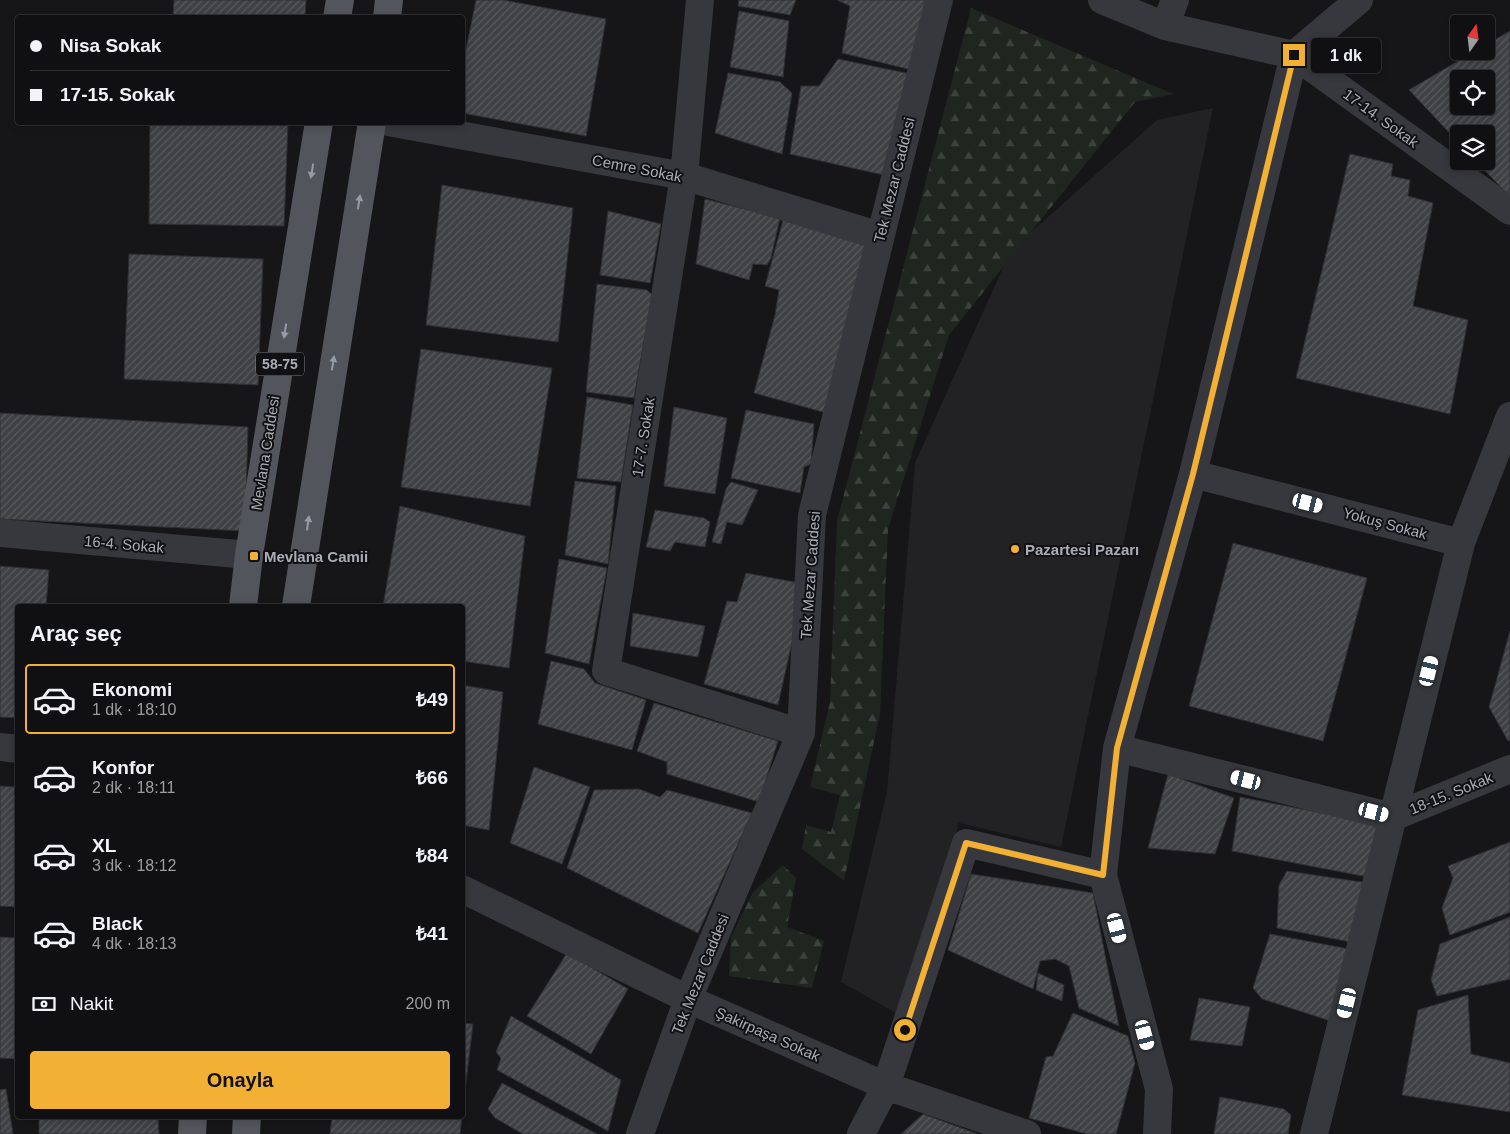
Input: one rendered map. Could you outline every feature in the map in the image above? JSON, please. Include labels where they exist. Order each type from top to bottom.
[{"type":"main road","points":[[338,15],[340,0]]},
{"type":"main road","points":[[388,15],[390,0]]},
{"type":"main road","name":"Mevlana Caddesi","points":[[242,604],[320,125]]},
{"type":"main road","points":[[296,604],[372,125]]},
{"type":"main road","points":[[192,1134],[193,1119]]},
{"type":"main road","points":[[246,1134],[247,1119]]},
{"type":"street","name":"17-7. Sokak","points":[[700,0],[684,176],[606,671],[801,734]]},
{"type":"street","name":"Tek Mezar Caddesi","points":[[640,1134],[688,999],[801,734],[812,515],[939,0]]},
{"type":"street","name":"17-14. Sokak","points":[[1102,0],[1165,26],[1294,55],[1510,211]]},
{"type":"street","points":[[1165,26],[1175,0]]},
{"type":"street","points":[[1156,1134],[1159,1089],[1103,875],[1117,748],[1193,474],[1294,55],[1359,0]]},
{"type":"street","name":"Cemre Sokak","points":[[404,125],[684,176],[880,236]]},
{"type":"street","points":[[1314,1134],[1461,543],[1510,416]]},
{"type":"street","name":"Yokuş Sokak","points":[[1193,474],[1461,543]]},
{"type":"street","name":"16-4. Sokak","points":[[0,533],[249,555]]},
{"type":"street","points":[[0,747],[15,749]]},
{"type":"street","points":[[1117,748],[1393,817]]},
{"type":"street","name":"18-15. Sokak","points":[[1393,817],[1510,769]]},
{"type":"street","points":[[861,1134],[886,1086],[966,843],[1103,875]]},
{"type":"street","name":"Şakirpaşa Sokak","points":[[465,890],[688,999],[886,1086],[1027,1134]]},
{"type":"shaded area","name":"Pazartesi Pazarı","points":[[1213,108],[1061,847],[959,823],[896,1013],[841,982],[887,792],[915,463],[1011,250],[1157,120]]},
{"type":"green space","points":[[971,8],[1173,94],[1135,102],[949,335],[888,529],[880,714],[844,881],[802,849],[806,825],[831,832],[840,795],[810,787],[830,702],[837,521]]},
{"type":"green space","points":[[783,865],[796,878],[787,927],[824,941],[812,988],[729,976],[731,937],[753,892]]},
{"type":"building","points":[[174,0],[306,0],[305,15],[173,15]]},
{"type":"building","points":[[476,0],[503,0],[606,19],[586,136],[465,114],[465,54]]},
{"type":"building","points":[[739,0],[796,0],[790,15],[738,6]]},
{"type":"building","points":[[837,0],[927,0],[912,70],[842,53],[850,6]]},
{"type":"building","points":[[739,11],[789,21],[783,77],[730,67]]},
{"type":"building","points":[[1510,31],[1510,197],[1484,170],[1495,170],[1495,125],[1450,125],[1450,133],[1409,90],[1460,60],[1495,60],[1495,40]]},
{"type":"building","points":[[838,59],[911,74],[888,176],[790,154],[801,86],[819,86]]},
{"type":"building","points":[[728,73],[780,82],[792,93],[782,154],[715,133]]},
{"type":"building","points":[[150,125],[288,125],[284,226],[149,224]]},
{"type":"building","points":[[1350,154],[1393,164],[1391,176],[1410,180],[1408,196],[1433,203],[1413,306],[1468,320],[1450,414],[1296,378]]},
{"type":"building","points":[[442,185],[573,208],[558,342],[426,325]]},
{"type":"building","points":[[705,199],[780,218],[771,258],[767,265],[753,264],[749,280],[696,264]]},
{"type":"building","points":[[608,211],[661,224],[650,283],[600,275]]},
{"type":"building","points":[[785,213],[868,240],[830,414],[754,393],[775,315],[779,290],[765,286]]},
{"type":"building","points":[[129,254],[263,259],[258,385],[124,379]]},
{"type":"building","points":[[597,284],[647,290],[652,295],[634,398],[586,392]]},
{"type":"building","points":[[421,349],[552,368],[530,506],[401,487]]},
{"type":"building","points":[[587,397],[633,405],[621,482],[577,478]]},
{"type":"building","points":[[674,407],[727,418],[715,494],[664,486]]},
{"type":"building","points":[[746,410],[814,424],[811,464],[804,467],[800,493],[731,478]]},
{"type":"building","points":[[0,413],[248,427],[245,531],[0,519]]},
{"type":"building","points":[[575,481],[616,486],[608,564],[565,555]]},
{"type":"building","points":[[731,482],[758,490],[742,525],[727,522],[721,544],[712,542],[726,489]]},
{"type":"building","points":[[400,506],[525,536],[509,668],[465,661],[465,604],[383,604]]},
{"type":"building","points":[[655,510],[704,518],[710,522],[705,547],[675,542],[670,551],[646,547]]},
{"type":"building","points":[[1233,543],[1367,578],[1323,741],[1189,706]]},
{"type":"building","points":[[559,559],[607,568],[589,664],[545,653]]},
{"type":"building","points":[[0,566],[49,570],[46,604],[15,604],[15,718],[0,717]]},
{"type":"building","points":[[746,573],[805,584],[778,705],[704,684],[727,601],[737,602]]},
{"type":"building","points":[[633,613],[705,626],[698,657],[630,646]]},
{"type":"building","points":[[1510,631],[1510,740],[1508,741],[1489,707]]},
{"type":"building","points":[[551,661],[584,669],[595,683],[646,700],[632,750],[538,724]]},
{"type":"building","points":[[465,686],[503,692],[489,830],[465,826]]},
{"type":"building","points":[[654,703],[778,741],[759,802],[667,774],[667,762],[637,751]]},
{"type":"building","points":[[534,767],[590,787],[562,864],[510,843]]},
{"type":"building","points":[[1168,774],[1234,798],[1215,854],[1148,848]]},
{"type":"building","points":[[0,786],[15,787],[15,907],[0,906]]},
{"type":"building","points":[[639,789],[660,797],[667,790],[752,813],[698,933],[567,868],[594,790]]},
{"type":"building","points":[[1240,797],[1378,824],[1368,877],[1232,851]]},
{"type":"building","points":[[1510,842],[1510,912],[1450,935],[1442,908],[1453,878],[1448,866]]},
{"type":"building","points":[[1287,871],[1368,883],[1356,943],[1277,928],[1279,885]]},
{"type":"building","points":[[971,874],[1093,893],[1119,1026],[1079,1008],[1069,966],[1055,959],[1040,961],[1033,989],[948,950]]},
{"type":"building","points":[[1510,917],[1510,979],[1437,996],[1431,980],[1440,944]]},
{"type":"building","points":[[1270,934],[1349,949],[1334,1022],[1262,999],[1253,988]]},
{"type":"building","points":[[0,937],[15,938],[15,1059],[0,1058]]},
{"type":"building","points":[[567,953],[628,989],[591,1054],[527,1016]]},
{"type":"building","points":[[1038,973],[1064,985],[1062,1001],[1036,990]]},
{"type":"building","points":[[1468,995],[1471,1054],[1510,1063],[1510,1112],[1402,1095],[1418,1010]]},
{"type":"building","points":[[1199,998],[1250,1007],[1242,1046],[1190,1040]]},
{"type":"building","points":[[1073,1013],[1128,1036],[1135,1063],[1116,1134],[1087,1134],[1029,1118],[1046,1057],[1053,1056]]},
{"type":"building","points":[[511,1016],[621,1080],[608,1131],[497,1070],[501,1058],[496,1052]]},
{"type":"building","points":[[465,1023],[473,1024],[465,1090]]},
{"type":"building","points":[[502,1083],[597,1134],[523,1134],[495,1118],[488,1109]]},
{"type":"building","points":[[6,1089],[13,1134],[0,1134],[0,1090]]},
{"type":"building","points":[[1220,1097],[1284,1109],[1291,1115],[1288,1134],[1214,1134]]},
{"type":"building","points":[[923,1114],[978,1134],[901,1134]]},
{"type":"building","points":[[39,1119],[158,1119],[159,1134],[39,1134]]},
{"type":"building","points":[[332,1119],[462,1119],[460,1134],[330,1134]]},
{"type":"place","name":"Pazartesi Pazarı","points":[[1015,549]]},
{"type":"place","name":"Mevlana Camii","points":[[254,556]]},
{"type":"route","points":[[905,1030],[966,843],[1103,875],[1117,748],[1193,474],[1294,55]]}]
